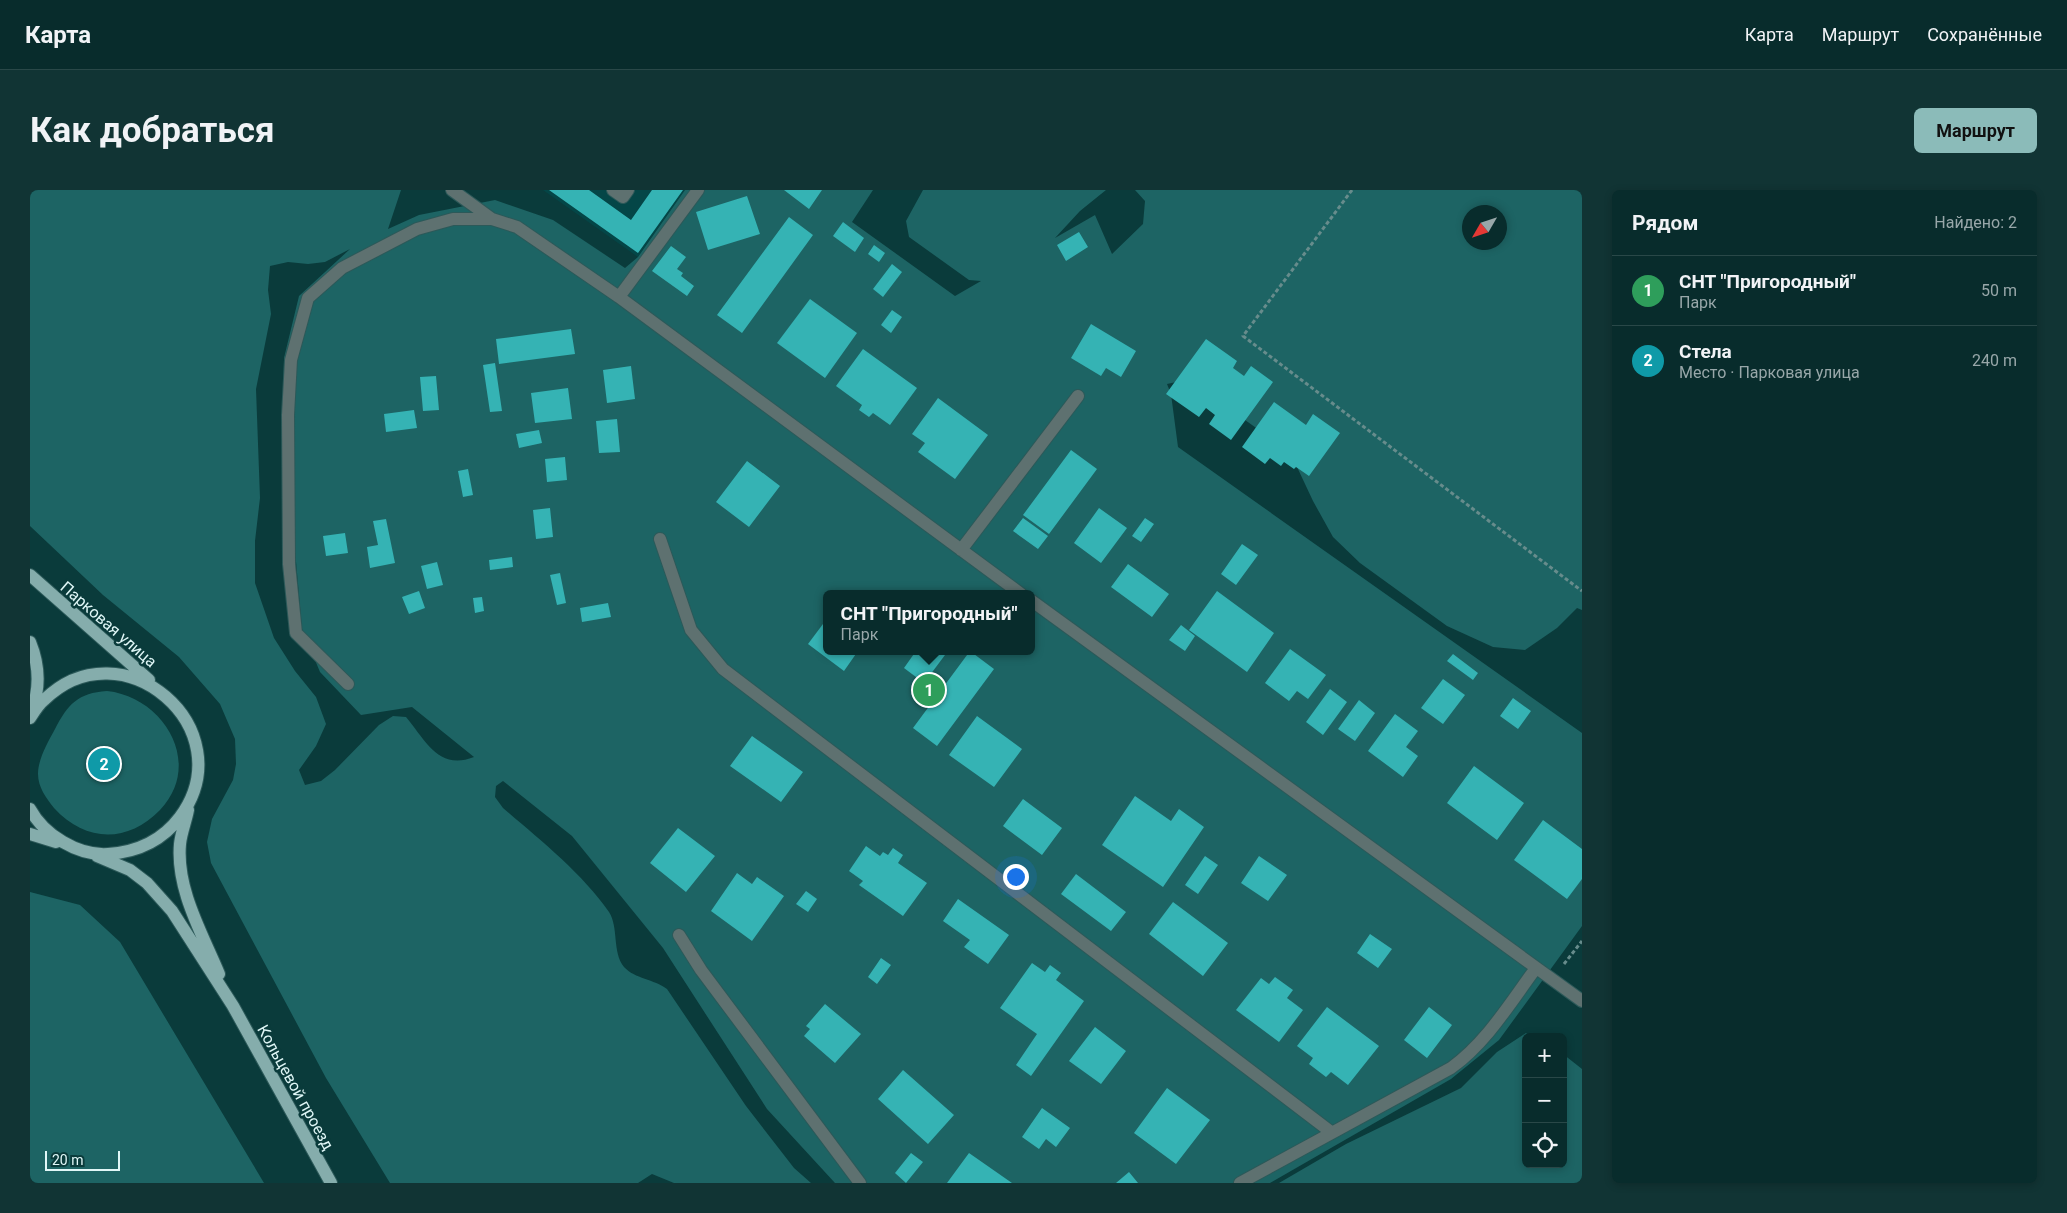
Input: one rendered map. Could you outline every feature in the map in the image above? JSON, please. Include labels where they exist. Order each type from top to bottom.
[{"type":"main road","name":"Парковая улица","points":[[30,575],[168,697]]},
{"type":"main road","points":[[30,642],[38,686],[30,716]]},
{"type":"main road","points":[[30,716],[43,700],[61,686],[78,678],[98,674],[115,674],[137,678],[168,697]]},
{"type":"main road","name":"Кольцевой проезд","points":[[168,697],[182,713],[194,736],[197,755],[198,771],[180,843],[181,872],[188,901],[233,1006]]},
{"type":"main road","points":[[30,834],[89,852],[105,854],[127,852],[145,846],[160,837],[174,825],[192,796]]},
{"type":"main road","points":[[30,809],[47,832],[70,846]]},
{"type":"main road","name":"Кольцевой проезд","points":[[89,852],[130,870],[147,883],[172,911],[233,1006],[331,1183]]},
{"type":"street","points":[[452,190],[492,219]]},
{"type":"street","points":[[613,190],[623,197],[628,190]]},
{"type":"street","points":[[619,297],[698,190]]},
{"type":"street","points":[[348,684],[296,633],[289,564],[288,415],[291,360],[308,298],[342,268],[417,229],[453,219],[492,219],[517,227],[619,297],[1016,590]]},
{"type":"street","points":[[961,550],[1078,396]]},
{"type":"street","points":[[660,539],[691,630],[723,669],[1331,1132]]},
{"type":"street","points":[[1035,603],[1582,1001]]},
{"type":"street","points":[[679,935],[701,970],[860,1183]]},
{"type":"street","points":[[1240,1183],[1451,1068],[1462,1060],[1489,1032],[1536,968]]},
{"type":"path","points":[[1352,190],[1243,336],[1582,591]]},
{"type":"path","points":[[1553,980],[1582,941]]},
{"type":"shaded area","points":[[30,190],[401,190],[388,229],[419,215],[495,200],[553,220],[625,268],[638,257],[685,190],[873,190],[852,222],[955,296],[981,281],[969,280],[909,237],[906,221],[923,190],[1106,190],[1080,211],[1055,238],[1095,215],[1112,254],[1143,224],[1145,201],[1135,190],[1582,190],[1582,610],[1577,608],[1557,628],[1525,650],[1493,647],[1447,626],[1360,563],[1333,537],[1313,501],[1290,452],[1245,420],[1195,378],[1167,384],[1171,394],[1178,447],[1582,733],[1582,926],[1499,1040],[1451,1079],[1270,1183],[835,1183],[767,1109],[663,948],[572,836],[503,781],[496,786],[495,797],[503,808],[573,870],[609,912],[614,925],[618,954],[624,967],[628,971],[667,989],[746,1106],[794,1168],[811,1183],[674,1183],[652,1174],[638,1183],[390,1183],[326,1078],[211,863],[207,842],[212,819],[233,780],[236,764],[235,739],[220,704],[179,657],[103,595],[30,526]],"holes":[[[350,249],[299,296],[284,358],[283,416],[302,629],[320,672],[361,715],[412,707],[474,757],[462,760],[451,760],[442,757],[427,744],[406,717],[393,716],[379,725],[335,770],[321,781],[305,785],[299,770],[316,746],[326,724],[316,697],[295,671],[274,638],[255,583],[255,541],[260,498],[256,389],[271,314],[268,290],[270,266],[288,262],[308,264],[325,262]]]},
{"type":"shaded area","points":[[543,190],[685,190],[638,257]]},
{"type":"shaded area","points":[[107,691],[127,696],[146,706],[160,719],[171,736],[178,754],[178,773],[173,792],[160,810],[134,829],[106,834],[92,833],[79,827],[54,808],[45,796],[39,783],[38,768],[60,720],[75,701],[88,694]]},
{"type":"shaded area","points":[[30,892],[80,905],[120,942],[264,1183],[30,1183]]},
{"type":"shaded area","points":[[1522,1036],[1522,1168],[1567,1168],[1567,1057],[1582,1069],[1582,1183],[1279,1183],[1346,1144],[1461,1088],[1497,1052]]},
{"type":"building","points":[[549,190],[589,190],[631,220],[652,190],[683,190],[638,253]]},
{"type":"building","points":[[784,190],[822,190],[809,209]]},
{"type":"building","points":[[747,196],[760,234],[708,250],[696,212]]},
{"type":"building","points":[[789,217],[813,235],[742,333],[717,315]]},
{"type":"building","points":[[843,222],[864,238],[855,252],[833,236]]},
{"type":"building","points":[[1079,232],[1088,247],[1066,261],[1057,245]]},
{"type":"building","points":[[874,245],[885,253],[879,262],[868,254]]},
{"type":"building","points":[[671,246],[686,257],[677,269],[683,273],[681,276],[694,286],[687,296],[652,271]]},
{"type":"building","points":[[892,264],[902,272],[883,297],[873,289]]},
{"type":"building","points":[[810,299],[857,333],[825,378],[777,343]]},
{"type":"building","points":[[892,310],[902,317],[891,333],[881,325]]},
{"type":"building","points":[[1091,324],[1136,351],[1121,377],[1106,368],[1101,376],[1071,358]]},
{"type":"building","points":[[571,329],[575,354],[499,364],[496,339]]},
{"type":"building","points":[[1206,339],[1237,361],[1233,368],[1244,376],[1251,366],[1273,382],[1231,440],[1209,424],[1215,415],[1206,408],[1199,417],[1166,394]]},
{"type":"building","points":[[863,349],[917,388],[890,425],[873,413],[869,417],[859,410],[862,405],[836,386]]},
{"type":"building","points":[[495,363],[502,411],[490,412],[483,365]]},
{"type":"building","points":[[631,366],[635,399],[607,403],[603,370]]},
{"type":"building","points":[[436,376],[439,410],[423,411],[420,377]]},
{"type":"building","points":[[568,388],[572,419],[535,423],[531,393]]},
{"type":"building","points":[[938,398],[988,435],[955,479],[918,452],[925,443],[912,434]]},
{"type":"building","points":[[1274,402],[1306,425],[1313,414],[1340,433],[1309,476],[1296,467],[1294,469],[1284,462],[1281,466],[1270,458],[1265,464],[1242,447]]},
{"type":"building","points":[[414,410],[417,428],[386,432],[384,414]]},
{"type":"building","points":[[617,419],[620,452],[599,453],[596,421]]},
{"type":"building","points":[[539,430],[542,443],[519,448],[516,434]]},
{"type":"building","points":[[1071,450],[1097,469],[1049,534],[1023,515]]},
{"type":"building","points":[[565,457],[567,480],[547,482],[545,459]]},
{"type":"building","points":[[747,461],[780,486],[749,527],[716,502]]},
{"type":"building","points":[[468,469],[473,495],[463,497],[458,471]]},
{"type":"building","points":[[550,508],[553,537],[536,539],[533,510]]},
{"type":"building","points":[[1099,508],[1127,528],[1101,563],[1074,543]]},
{"type":"building","points":[[1023,518],[1048,536],[1038,549],[1013,531]]},
{"type":"building","points":[[1145,518],[1154,524],[1141,542],[1132,536]]},
{"type":"building","points":[[386,519],[395,563],[370,568],[367,547],[378,545],[373,521]]},
{"type":"building","points":[[345,533],[348,553],[326,556],[323,536]]},
{"type":"building","points":[[1242,544],[1258,555],[1236,585],[1221,574]]},
{"type":"building","points":[[512,557],[513,567],[490,570],[489,560]]},
{"type":"building","points":[[437,562],[443,585],[427,589],[421,566]]},
{"type":"building","points":[[1128,564],[1169,594],[1152,617],[1111,587]]},
{"type":"building","points":[[560,573],[566,603],[557,605],[550,575]]},
{"type":"building","points":[[419,591],[425,608],[409,614],[402,597]]},
{"type":"building","points":[[1217,591],[1274,633],[1247,672],[1189,630]]},
{"type":"building","points":[[482,597],[484,611],[475,613],[473,598]]},
{"type":"building","points":[[608,603],[611,617],[582,622],[580,608]]},
{"type":"building","points":[[823,624],[823,655],[855,655],[844,671],[808,644]]},
{"type":"building","points":[[1181,625],[1195,636],[1185,651],[1169,640]]},
{"type":"building","points":[[1290,649],[1326,675],[1308,699],[1297,691],[1289,701],[1265,683]]},
{"type":"building","points":[[1453,654],[1478,673],[1473,680],[1447,661]]},
{"type":"building","points":[[913,655],[945,655],[924,683],[904,668]]},
{"type":"building","points":[[967,655],[975,655],[994,669],[937,746],[913,728]]},
{"type":"building","points":[[1443,679],[1465,695],[1443,724],[1421,708]]},
{"type":"building","points":[[1330,689],[1347,702],[1323,735],[1306,722]]},
{"type":"building","points":[[1513,698],[1531,711],[1518,729],[1500,716]]},
{"type":"building","points":[[1359,700],[1375,713],[1355,741],[1338,729]]},
{"type":"building","points":[[1395,714],[1418,731],[1406,747],[1418,756],[1403,777],[1368,751]]},
{"type":"building","points":[[977,716],[1022,749],[994,787],[949,755]]},
{"type":"building","points":[[752,736],[803,772],[781,802],[730,766]]},
{"type":"building","points":[[1474,766],[1524,803],[1497,840],[1447,803]]},
{"type":"building","points":[[1135,796],[1171,821],[1179,809],[1204,827],[1163,887],[1102,845]]},
{"type":"building","points":[[1023,799],[1062,828],[1042,855],[1003,826]]},
{"type":"building","points":[[1543,820],[1582,849],[1582,879],[1567,899],[1514,860]]},
{"type":"building","points":[[678,828],[715,856],[686,892],[650,863]]},
{"type":"building","points":[[866,846],[880,856],[883,852],[888,855],[893,848],[903,855],[898,863],[927,883],[903,916],[859,885],[863,881],[849,871]]},
{"type":"building","points":[[1205,856],[1218,865],[1198,894],[1185,885]]},
{"type":"building","points":[[1259,856],[1287,875],[1268,901],[1241,883]]},
{"type":"building","points":[[737,873],[752,884],[757,877],[784,896],[752,941],[711,911]]},
{"type":"building","points":[[1076,874],[1126,912],[1111,931],[1061,894]]},
{"type":"building","points":[[806,891],[817,899],[808,912],[796,904]]},
{"type":"building","points":[[958,899],[1009,935],[988,964],[964,947],[970,940],[943,921]]},
{"type":"building","points":[[1173,902],[1228,943],[1203,976],[1149,934]]},
{"type":"building","points":[[1370,934],[1392,949],[1378,968],[1357,953]]},
{"type":"building","points":[[881,958],[891,965],[877,984],[868,977]]},
{"type":"building","points":[[1032,963],[1045,972],[1050,965],[1061,973],[1056,980],[1084,1001],[1031,1076],[1016,1065],[1037,1034],[1000,1008]]},
{"type":"building","points":[[1275,977],[1293,990],[1287,998],[1303,1010],[1279,1042],[1236,1010],[1261,978],[1269,984]]},
{"type":"building","points":[[825,1004],[861,1034],[835,1063],[804,1036],[810,1029],[806,1026]]},
{"type":"building","points":[[1327,1007],[1379,1046],[1348,1085],[1331,1072],[1326,1077],[1309,1064],[1313,1058],[1297,1046]]},
{"type":"building","points":[[1429,1007],[1452,1025],[1427,1058],[1404,1040]]},
{"type":"building","points":[[1095,1027],[1126,1051],[1101,1084],[1069,1061]]},
{"type":"building","points":[[903,1070],[954,1115],[928,1144],[878,1099]]},
{"type":"building","points":[[1167,1088],[1210,1120],[1176,1164],[1134,1133]]},
{"type":"building","points":[[1042,1108],[1070,1128],[1056,1147],[1046,1139],[1039,1149],[1022,1137]]},
{"type":"building","points":[[911,1153],[923,1162],[906,1183],[895,1173]]},
{"type":"building","points":[[969,1153],[1012,1183],[947,1183]]},
{"type":"building","points":[[1129,1172],[1138,1183],[1116,1183]]},
{"type":"place","name":"СНТ \"Пригородный\"","points":[[929,690]]},
{"type":"place","name":"Стела","points":[[104,764]]}]
